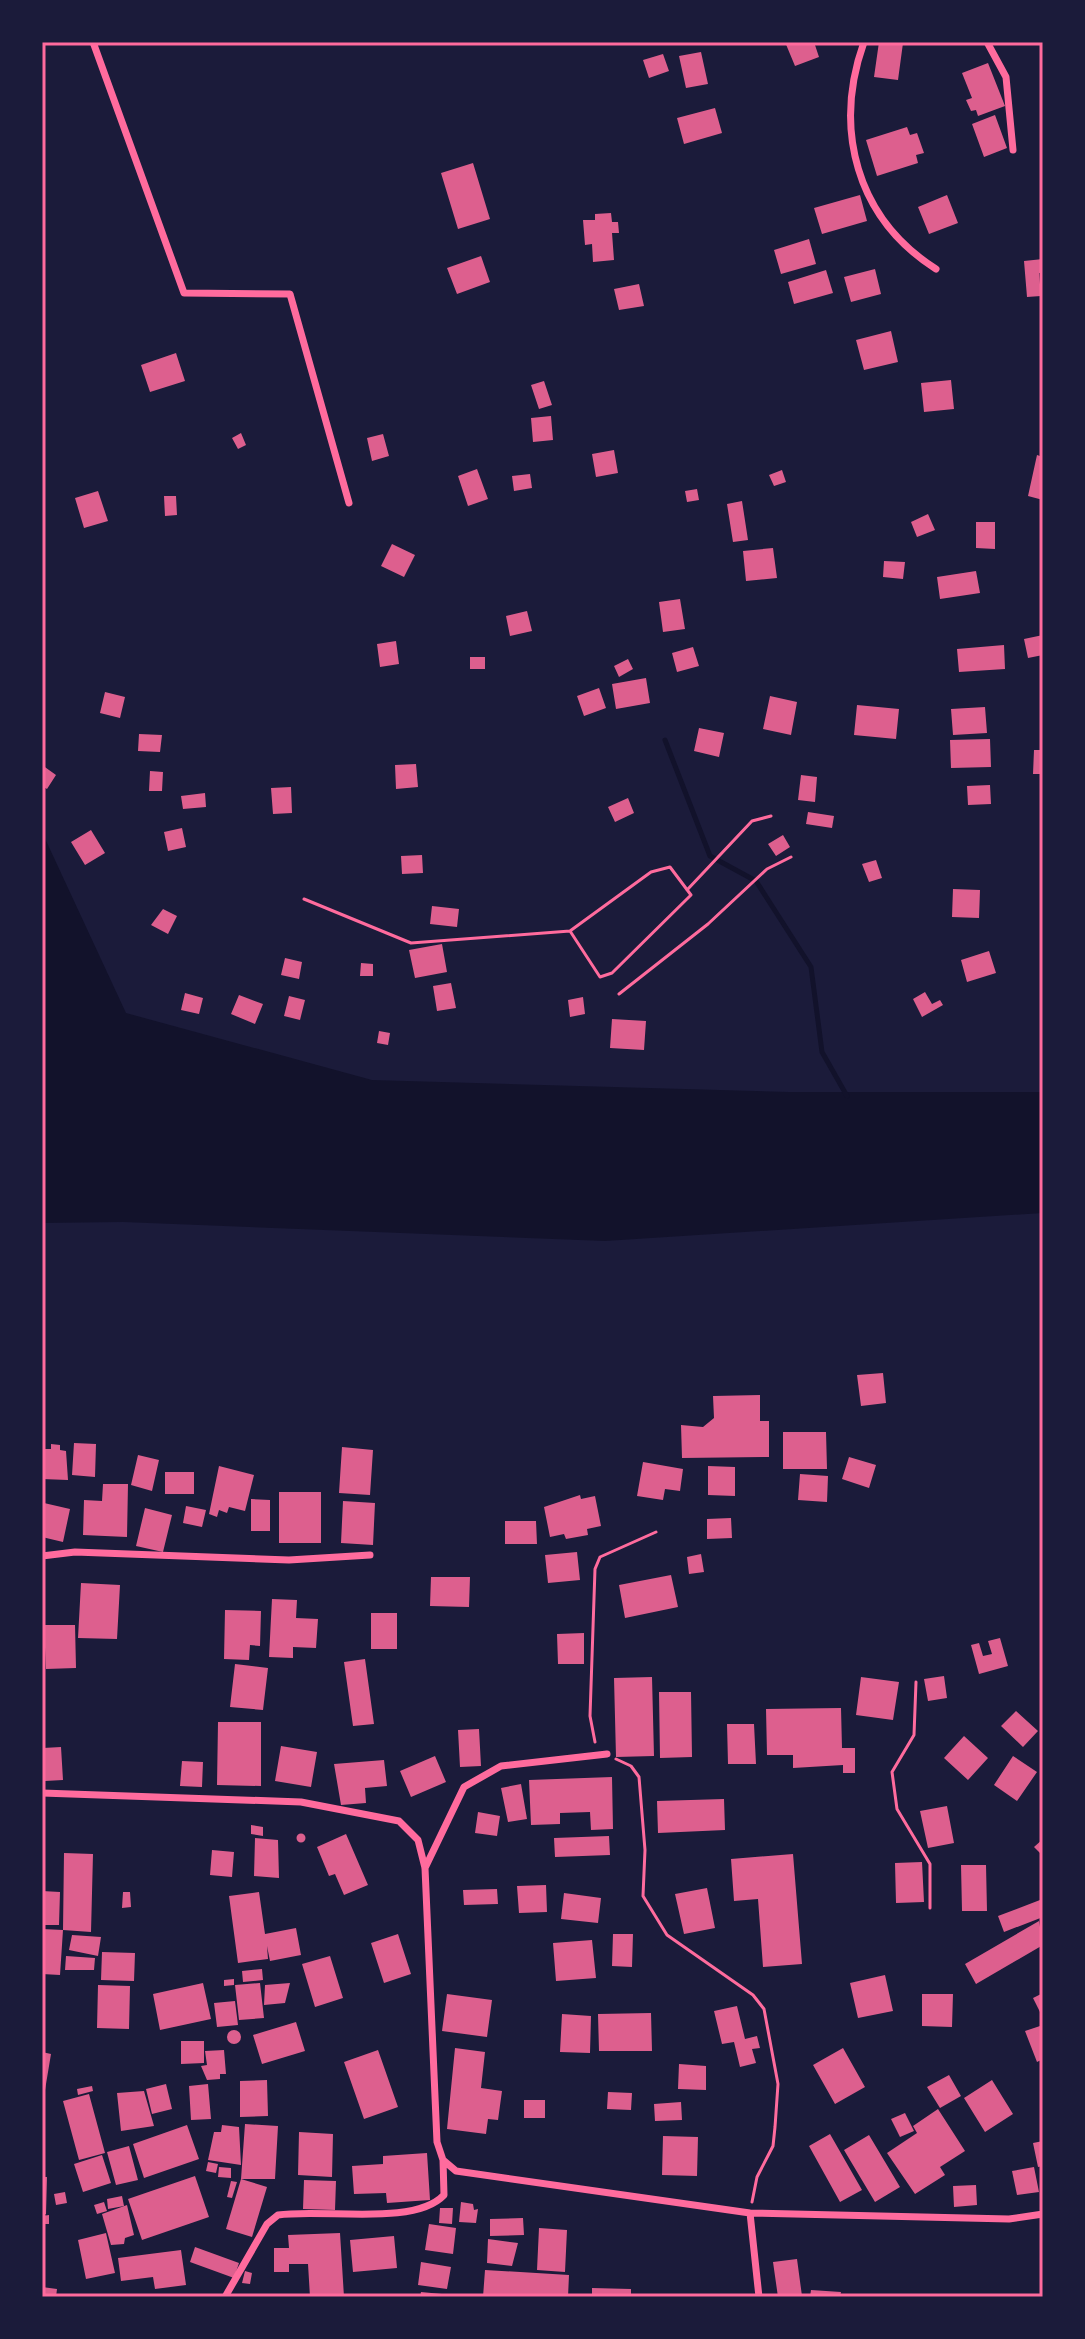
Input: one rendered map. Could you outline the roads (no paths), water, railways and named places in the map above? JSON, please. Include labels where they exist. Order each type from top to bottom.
[{"type":"street","points":[[93,42],[184,293],[290,294],[349,503]]},
{"type":"street","points":[[864,42],[848,116],[853,157],[890,231],[915,256],[936,269]]},
{"type":"street","points":[[987,42],[1006,77],[1013,150]]},
{"type":"street","points":[[42,1556],[75,1552],[289,1560],[370,1555]]},
{"type":"street","points":[[425,1868],[464,1787],[501,1766],[607,1754]]},
{"type":"street","points":[[42,1793],[301,1802],[399,1821],[418,1840],[425,1868],[437,2142],[443,2160],[444,2195],[434,2205],[411,2212],[278,2215],[267,2224],[225,2297]]},
{"type":"street","points":[[443,2160],[468,2174],[750,2213],[1009,2219],[1043,2214]]},
{"type":"street","points":[[750,2213],[759,2297]]},
{"type":"waterway","points":[[665,740],[710,856],[756,881],[811,967],[822,1052],[847,1096]]}]
